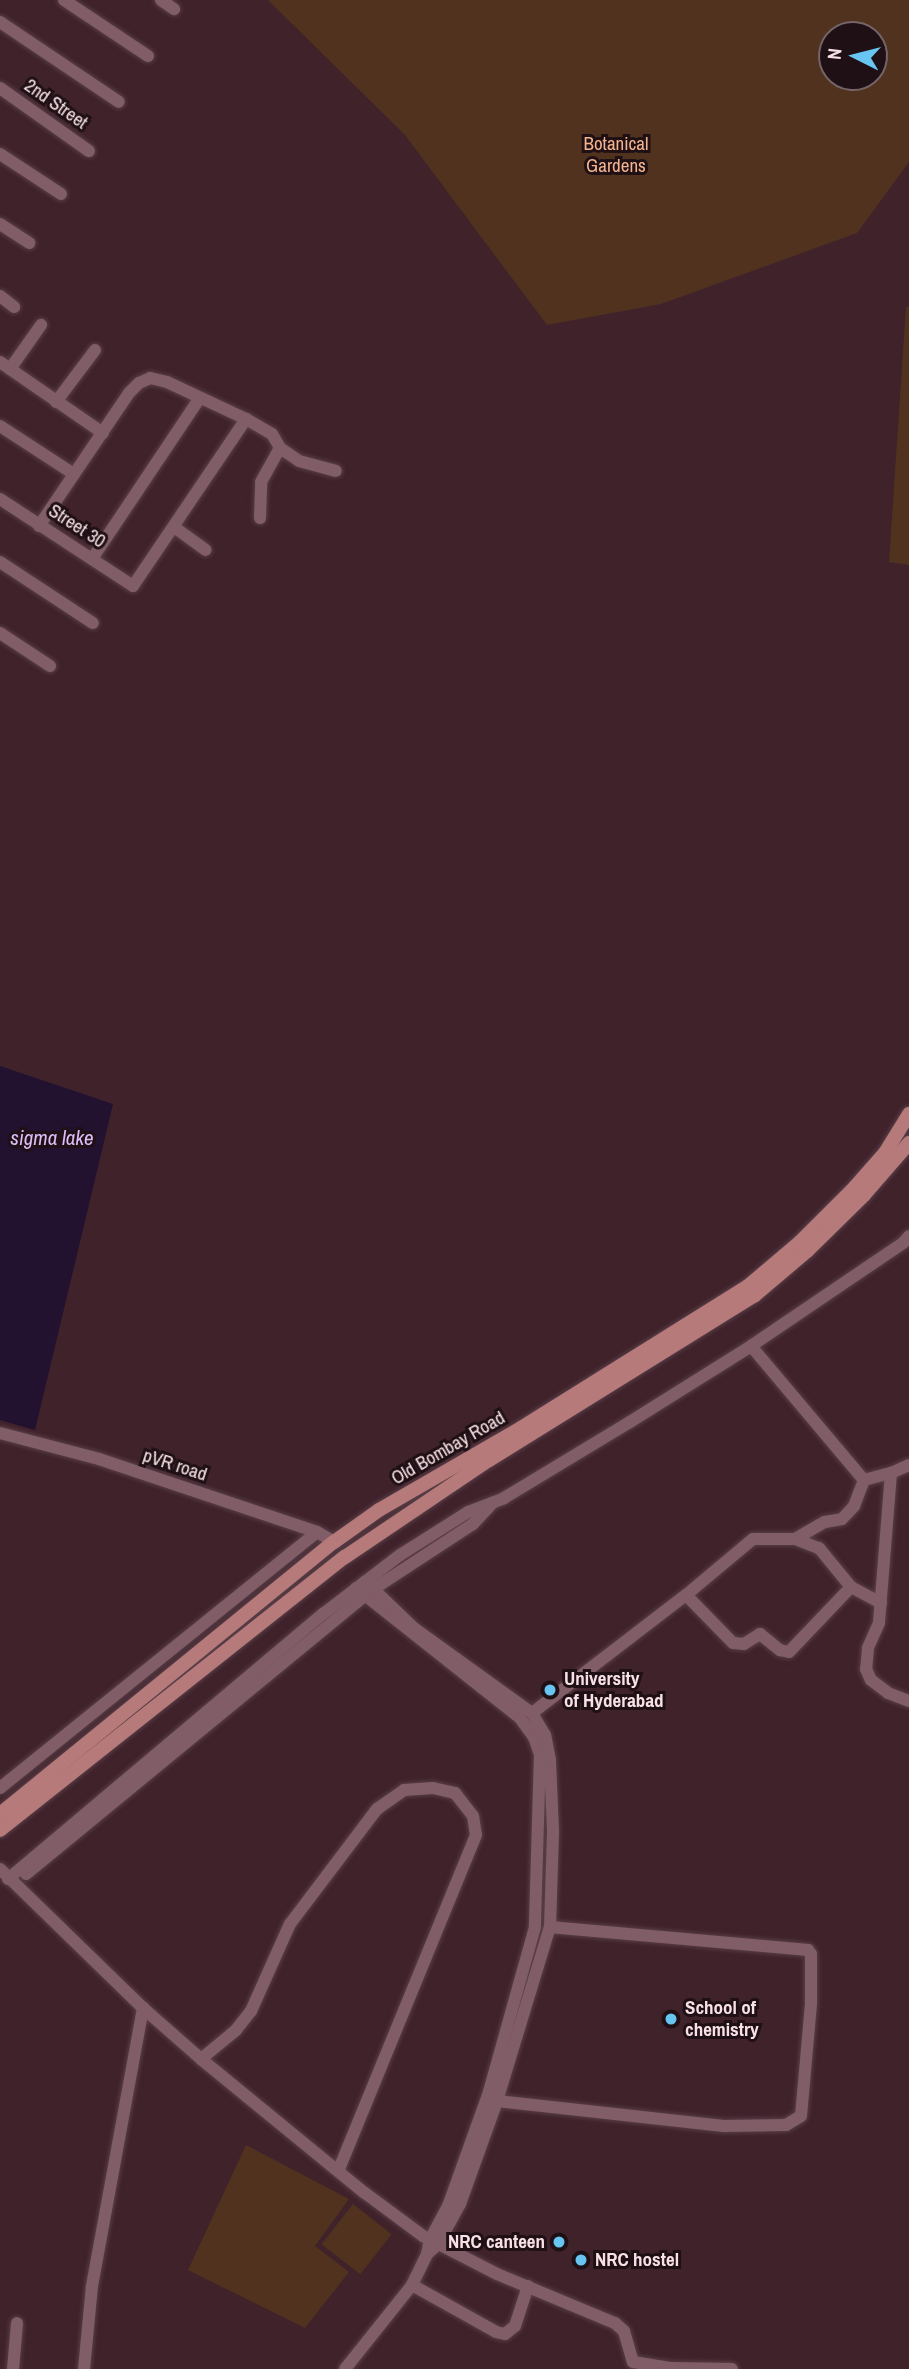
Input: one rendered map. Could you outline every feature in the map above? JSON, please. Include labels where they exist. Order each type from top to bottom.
[{"type":"main road","name":"Old Bombay Road","points":[[0,1814],[334,1542],[379,1510],[521,1427],[748,1286],[800,1242],[855,1187],[885,1153],[909,1114]]},
{"type":"main road","name":"Old Bombay Road","points":[[0,1830],[345,1557],[489,1460],[754,1296],[790,1267],[855,1205],[909,1143]]},
{"type":"street","points":[[64,0],[148,56]]},
{"type":"street","points":[[161,0],[174,9]]},
{"type":"street","points":[[0,22],[119,102]]},
{"type":"street","name":"2nd Street","points":[[0,88],[89,151]]},
{"type":"street","points":[[0,154],[61,194]]},
{"type":"street","points":[[0,224],[29,243]]},
{"type":"street","points":[[0,296],[14,307]]},
{"type":"street","points":[[41,325],[5,366],[103,433]]},
{"type":"street","points":[[56,401],[95,349]]},
{"type":"street","points":[[39,526],[129,393],[139,383],[150,378],[167,382],[246,419],[272,434],[280,447],[299,461],[335,471]]},
{"type":"street","points":[[92,559],[199,399]]},
{"type":"street","points":[[206,550],[174,527],[246,419]]},
{"type":"street","points":[[0,426],[74,474]]},
{"type":"street","points":[[260,518],[261,482],[280,447]]},
{"type":"street","name":"Street 30","points":[[0,499],[133,586],[174,527]]},
{"type":"street","points":[[0,562],[93,624]]},
{"type":"street","points":[[0,633],[50,666]]},
{"type":"street","points":[[732,2369],[633,2366],[624,2332],[615,2323],[434,2242],[338,2171],[201,2059],[143,2008],[7,1877],[364,1589],[468,1512],[491,1505],[751,1346],[907,1242]]},
{"type":"street","points":[[751,1346],[864,1480]]},
{"type":"street","name":"pVR road","points":[[0,1433],[99,1460],[317,1532],[334,1542]]},
{"type":"street","points":[[864,1480],[909,1465]]},
{"type":"street","points":[[891,1473],[879,1623],[868,1648],[866,1669],[871,1681],[888,1693],[909,1701]]},
{"type":"street","points":[[795,1539],[825,1522],[842,1519],[855,1506],[864,1480]]},
{"type":"street","points":[[0,1788],[317,1532]]},
{"type":"street","points":[[532,1713],[686,1595],[754,1539],[795,1539],[819,1548],[851,1587],[881,1603]]},
{"type":"street","points":[[686,1595],[733,1643],[744,1644],[760,1634],[780,1650],[789,1652],[851,1587]]},
{"type":"street","points":[[345,2369],[412,2285],[434,2242],[460,2204],[497,2101],[550,1927],[553,1830],[550,1760],[545,1735],[532,1713],[364,1589]]},
{"type":"street","points":[[364,1589],[520,1717],[534,1737],[541,1763],[535,1927],[489,2092],[434,2242]]},
{"type":"street","points":[[201,2059],[236,2030],[251,2011],[290,1924],[311,1892],[377,1809],[404,1790],[433,1788],[455,1793],[473,1816],[476,1835],[338,2171]]},
{"type":"street","points":[[497,2101],[724,2126],[771,2127],[794,2122],[803,2106],[811,2003],[811,1954],[808,1950],[550,1927]]},
{"type":"street","points":[[84,2369],[92,2286],[143,2008]]},
{"type":"street","points":[[412,2285],[505,2334],[515,2326],[528,2286]]},
{"type":"street","points":[[13,2369],[17,2323]]},
{"type":"green space","name":"Botanical Gardens","points":[[268,0],[909,0],[909,162],[857,233],[661,304],[547,325],[405,135]]},
{"type":"green space","points":[[906,307],[909,307],[909,565],[889,562]]},
{"type":"green space","points":[[246,2145],[349,2199],[315,2246],[349,2272],[305,2328],[188,2270]]},
{"type":"green space","points":[[353,2204],[392,2234],[360,2274],[322,2244]]},
{"type":"water","name":"sigma lake","points":[[0,1066],[113,1104],[35,1430],[0,1420]]},
{"type":"place","name":"University of Hyderabad","points":[[550,1690]]},
{"type":"place","name":"School of chemistry","points":[[671,2019]]},
{"type":"place","name":"NRC canteen","points":[[559,2242]]},
{"type":"place","name":"NRC hostel","points":[[581,2260]]}]
